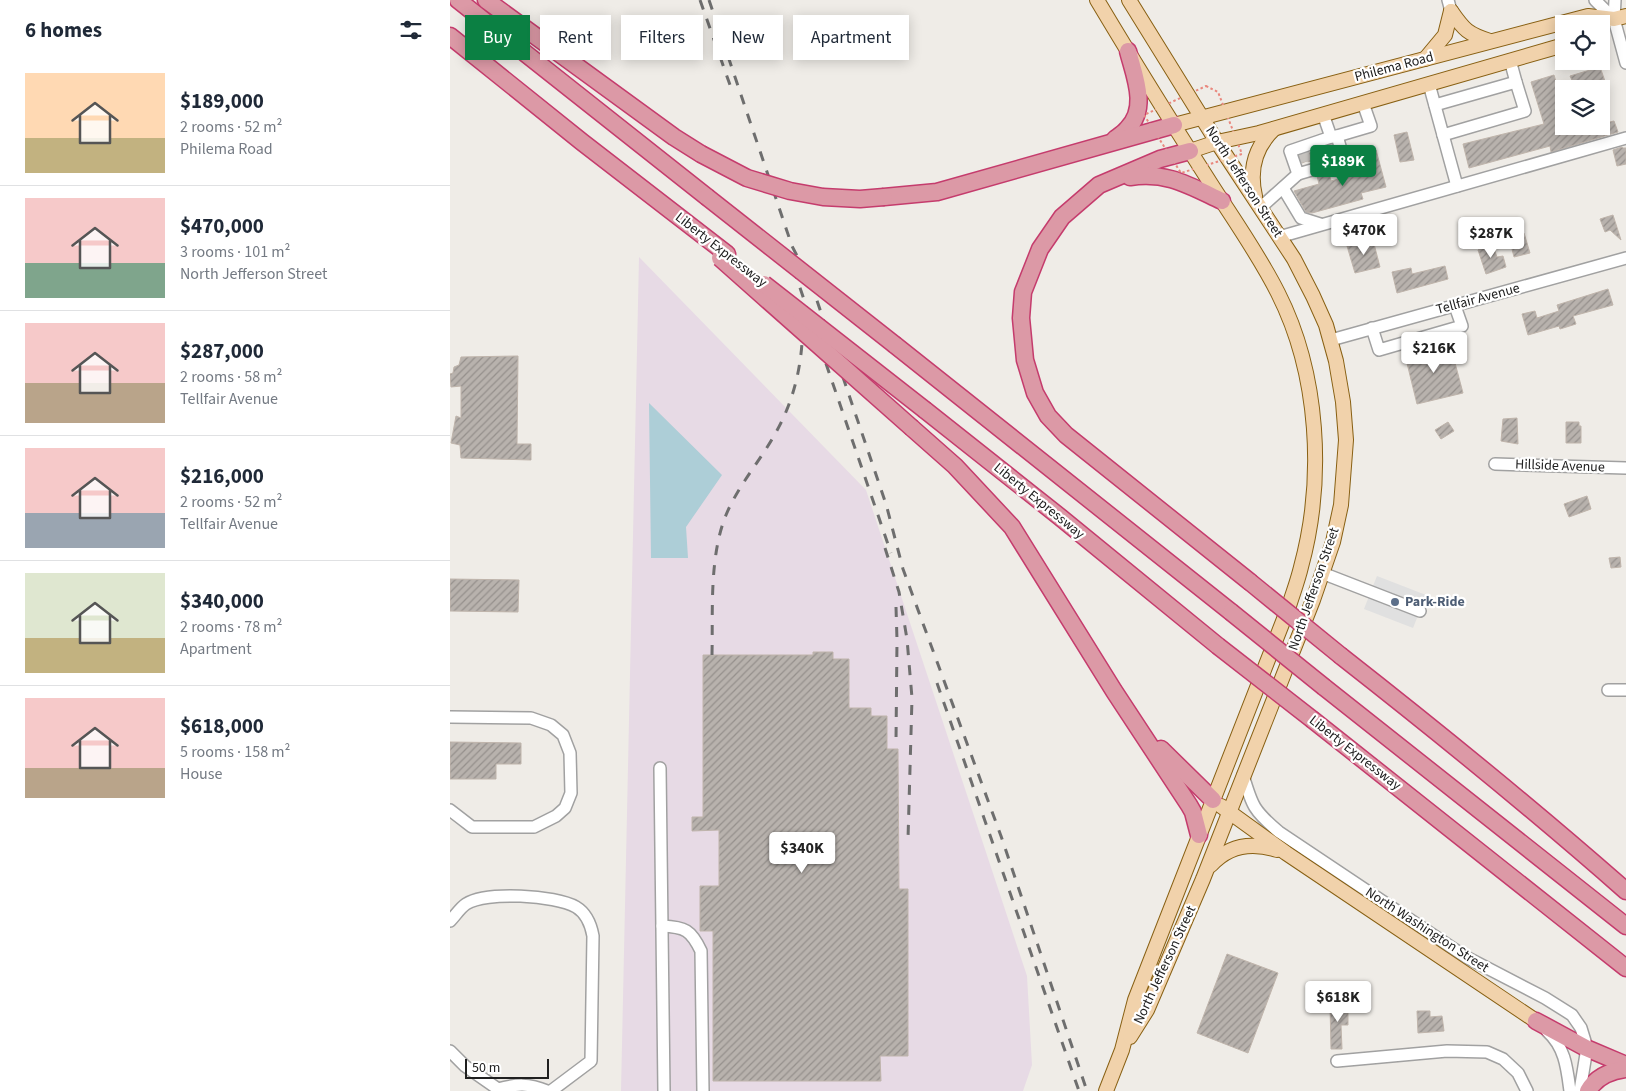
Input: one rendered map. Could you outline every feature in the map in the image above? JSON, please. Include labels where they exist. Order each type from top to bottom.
[{"type":"highway","points":[[458,0],[1626,926]]},
{"type":"highway","points":[[486,0],[674,137],[701,154],[747,178],[790,191],[823,197],[860,199],[937,192],[1174,125]]},
{"type":"highway","name":"Liberty Expressway","points":[[450,36],[582,142],[704,236],[724,256],[925,410],[1218,646],[1626,968]]},
{"type":"highway","points":[[1111,142],[1128,129],[1134,120],[1137,109],[1139,92],[1128,51]]},
{"type":"highway","points":[[1190,151],[1160,159],[1099,185],[1062,217],[1040,249],[1023,292],[1021,318],[1025,360],[1035,393],[1048,416],[1066,435],[1452,743],[1626,891]]},
{"type":"highway","points":[[1112,179],[1143,175],[1159,176],[1192,186],[1222,201]]},
{"type":"highway","points":[[724,256],[955,466],[1012,527],[1114,691],[1193,812],[1199,835]]},
{"type":"highway","points":[[1141,730],[1213,800]]},
{"type":"highway","points":[[1536,1021],[1626,1067]]},
{"type":"highway","points":[[1588,1091],[1593,1082],[1614,1070],[1626,1067]]},
{"type":"main road","points":[[1097,0],[1174,125]]},
{"type":"main road","name":"North Jefferson Street","points":[[1122,1050],[1147,1010],[1203,879],[1228,812],[1298,640],[1333,542],[1341,505],[1346,440],[1340,383],[1330,340],[1313,296],[1294,259],[1217,142],[1129,0]]},
{"type":"main road","points":[[1450,5],[1464,29],[1490,42]]},
{"type":"main road","points":[[1425,59],[1445,35],[1450,5]]},
{"type":"main road","name":"Philema Road","points":[[1174,125],[1588,16],[1620,17]]},
{"type":"main road","name":"Philema Road","points":[[1190,151],[1555,48]]},
{"type":"main road","name":"North Jefferson Street","points":[[1106,1091],[1122,1050],[1135,1000],[1289,606],[1302,566],[1311,513],[1315,462],[1314,423],[1310,394],[1301,351],[1294,330],[1270,277],[1174,125]]},
{"type":"main road","points":[[1259,206],[1253,187],[1254,162],[1261,144],[1274,128]]},
{"type":"main road","points":[[1213,800],[1286,853],[1536,1021]]},
{"type":"main road","points":[[1203,879],[1217,859],[1235,848],[1258,845],[1286,853]]},
{"type":"street","points":[[1595,0],[1620,17]]},
{"type":"street","points":[[1615,0],[1620,17],[1626,63]]},
{"type":"street","points":[[1443,135],[1525,111],[1510,60]]},
{"type":"street","points":[[1435,105],[1516,82]]},
{"type":"street","points":[[1429,84],[1457,186]]},
{"type":"street","points":[[1259,206],[1284,188],[1305,162],[1371,126],[1363,103]]},
{"type":"street","points":[[1323,114],[1330,149]]},
{"type":"street","points":[[1279,237],[1626,138]]},
{"type":"street","points":[[1284,188],[1300,218],[1322,225]]},
{"type":"street","name":"Tellfair Avenue","points":[[1330,340],[1626,258]]},
{"type":"street","points":[[1372,328],[1380,350],[1462,326],[1455,306]]},
{"type":"street","name":"Hillside Avenue","points":[[1495,464],[1626,468]]},
{"type":"street","points":[[1322,574],[1420,611]]},
{"type":"street","points":[[1608,690],[1626,690]]},
{"type":"street","points":[[450,717],[531,718],[551,724],[563,735],[570,753],[571,793],[566,808],[534,828],[472,827],[450,810]]},
{"type":"street","points":[[660,768],[664,1091]]},
{"type":"street","name":"North Washington Street","points":[[1243,775],[1250,801],[1256,811],[1279,832],[1466,957],[1566,1010],[1572,1015],[1581,1028],[1586,1048],[1580,1091]]},
{"type":"street","points":[[450,922],[466,904],[488,896],[548,898],[577,907],[590,924],[593,936],[592,1061],[549,1091],[534,1085],[512,1085],[497,1090],[465,1066],[450,1051]]},
{"type":"street","points":[[662,926],[682,927],[695,937],[701,950],[703,1091]]},
{"type":"street","points":[[1536,1021],[1560,1045],[1570,1091]]},
{"type":"street","points":[[1337,1061],[1447,1051],[1487,1052],[1503,1059],[1518,1073],[1527,1091]]},
{"type":"shaded area","points":[[639,257],[866,490],[1027,976],[1032,1065],[1023,1091],[621,1091]]},
{"type":"shaded area","name":"Park-Ride","points":[[1377,576],[1426,595],[1413,628],[1364,609]]},
{"type":"water","points":[[649,403],[722,475],[686,527],[688,558],[651,558]]},
{"type":"building","points":[[1590,70],[1601,70],[1605,80],[1572,80],[1570,76]]},
{"type":"building","points":[[1554,75],[1555,135],[1608,135],[1551,152],[1550,146],[1469,168],[1463,144],[1544,124],[1531,82]]},
{"type":"building","points":[[1614,121],[1618,132],[1610,134],[1610,122]]},
{"type":"building","points":[[1407,132],[1414,160],[1400,162],[1394,135]]},
{"type":"building","points":[[1332,145],[1335,154],[1324,158],[1320,163],[1307,161],[1302,163],[1300,156]]},
{"type":"building","points":[[1622,147],[1626,148],[1626,164],[1617,166],[1613,150]]},
{"type":"building","points":[[1376,150],[1386,187],[1361,193],[1363,199],[1312,213],[1306,212],[1294,191],[1319,184],[1317,176],[1322,171],[1329,172],[1331,181],[1363,172],[1359,156]]},
{"type":"building","points":[[1613,215],[1621,240],[1610,230],[1605,232],[1600,219]]},
{"type":"building","points":[[1524,233],[1530,253],[1514,257],[1509,237]]},
{"type":"building","points":[[1373,240],[1380,267],[1355,273],[1347,246]]},
{"type":"building","points":[[1492,243],[1497,257],[1503,256],[1506,267],[1486,274],[1478,250]]},
{"type":"building","points":[[1445,266],[1448,279],[1397,293],[1392,272],[1411,268],[1412,274]]},
{"type":"building","points":[[1608,289],[1613,305],[1573,316],[1576,324],[1560,329],[1559,326],[1528,335],[1522,314],[1535,311],[1537,318],[1559,311],[1557,305]]},
{"type":"building","points":[[1450,344],[1463,393],[1417,404],[1405,355]]},
{"type":"building","points":[[518,356],[517,444],[531,444],[531,460],[461,458],[460,445],[451,443],[456,416],[461,418],[461,386],[451,387],[450,374],[453,373],[454,367],[459,365],[461,357]]},
{"type":"building","points":[[1517,418],[1518,444],[1501,441],[1503,419]]},
{"type":"building","points":[[1448,422],[1454,431],[1441,439],[1435,430]]},
{"type":"building","points":[[1566,422],[1579,422],[1579,426],[1581,426],[1581,443],[1566,443]]},
{"type":"building","points":[[1587,496],[1591,509],[1569,517],[1564,504]]},
{"type":"building","points":[[1620,557],[1621,567],[1611,568],[1609,558]]},
{"type":"building","points":[[450,579],[519,580],[518,612],[450,611]]},
{"type":"building","points":[[813,652],[833,652],[833,659],[849,659],[849,708],[871,708],[871,716],[887,716],[887,749],[898,749],[899,889],[908,889],[908,1056],[880,1056],[881,1081],[713,1081],[713,931],[700,931],[700,886],[719,886],[719,830],[692,831],[692,817],[703,817],[703,655],[813,655]]},
{"type":"building","points":[[450,742],[521,743],[521,764],[496,764],[496,779],[450,779]]},
{"type":"building","points":[[1227,954],[1278,973],[1248,1053],[1197,1033]]},
{"type":"building","points":[[1348,1003],[1348,1025],[1341,1025],[1342,1049],[1331,1049],[1330,1004]]},
{"type":"building","points":[[1417,1011],[1430,1011],[1430,1017],[1442,1016],[1444,1031],[1418,1033]]},
{"type":"tunnel","points":[[1327,144],[1330,156]]},
{"type":"tunnel","points":[[1303,151],[1306,162]]},
{"type":"railway","points":[[700,0],[730,85]]},
{"type":"railway","points":[[709,0],[792,246],[811,283],[886,504],[903,569],[1001,836],[1087,1091]]},
{"type":"railway","points":[[787,250],[891,553]]},
{"type":"railway","points":[[712,655],[714,566],[721,531],[731,504],[775,434],[789,403],[801,355],[802,305]]},
{"type":"railway","points":[[885,548],[899,592],[907,639],[912,698],[908,839]]},
{"type":"railway","points":[[896,607],[896,742]]},
{"type":"railway","points":[[937,683],[1079,1091]]},
{"type":"place","name":"Park-Ride","points":[[1395,602]]}]
